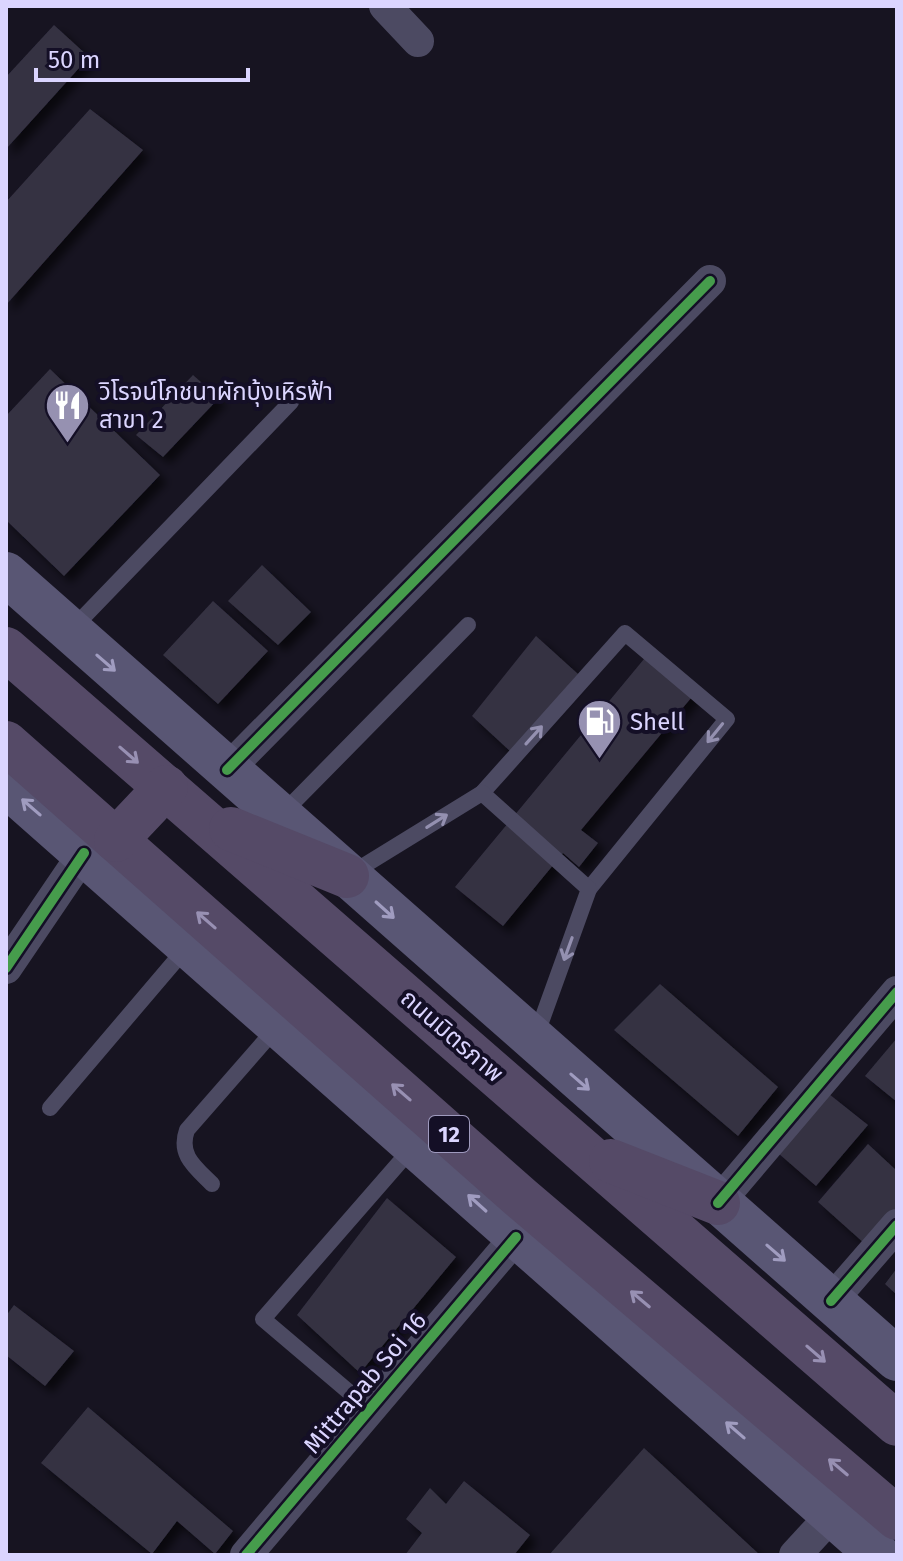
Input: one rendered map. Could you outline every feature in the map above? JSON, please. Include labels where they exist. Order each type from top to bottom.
[{"type":"main road","points":[[6,574],[897,1359]]},
{"type":"main road","name":"ถนนมิตรภาพ","points":[[6,649],[897,1424]]},
{"type":"main road","name":"12","points":[[6,743],[100,847],[563,1233],[897,1518]]},
{"type":"main road","points":[[6,785],[100,847],[188,945],[878,1555]]},
{"type":"main road","points":[[100,847],[166,787]]},
{"type":"main road","points":[[199,816],[347,876]]},
{"type":"main road","points":[[583,1151],[718,1203]]},
{"type":"main road","points":[[563,1233],[613,1323]]},
{"type":"street","points":[[385,6],[418,41]]},
{"type":"street","points":[[227,770],[710,281]]},
{"type":"street","points":[[6,968],[100,847]]},
{"type":"street","points":[[718,1203],[897,992]]},
{"type":"street","points":[[831,1301],[897,1225]]},
{"type":"street","name":"Mittrapab Soi 16","points":[[246,1555],[516,1237]]},
{"type":"street","points":[[795,1555],[832,1515]]},
{"type":"lane","points":[[70,631],[291,402]]},
{"type":"lane","points":[[279,816],[468,625]]},
{"type":"lane","points":[[347,876],[482,793],[625,633],[727,719],[589,889],[534,1042]]},
{"type":"lane","points":[[482,793],[589,889]]},
{"type":"lane","points":[[50,1108],[188,945]]},
{"type":"lane","points":[[212,1184],[189,1162],[184,1151],[187,1130],[278,1026]]},
{"type":"lane","points":[[369,1409],[263,1319],[414,1146]]},
{"type":"building","points":[[54,25],[89,57],[6,149],[6,77]]},
{"type":"building","points":[[90,109],[143,150],[6,305],[6,202]]},
{"type":"building","name":"วิโรจน์โภชนาผักบุ้งเหิรฟ้า สาขา 2","points":[[50,369],[160,475],[64,576],[6,520],[6,416]]},
{"type":"building","points":[[193,375],[219,398],[163,457],[136,435]]},
{"type":"building","points":[[262,565],[311,612],[278,645],[228,601]]},
{"type":"building","points":[[213,601],[268,651],[218,704],[163,655]]},
{"type":"building","points":[[536,636],[578,674],[511,752],[472,716]]},
{"type":"building","name":"Shell","points":[[649,653],[696,692],[581,830],[598,843],[579,867],[563,853],[503,926],[455,887]]},
{"type":"building","points":[[660,984],[778,1087],[738,1136],[614,1030]]},
{"type":"building","points":[[897,1038],[897,1102],[865,1076]]},
{"type":"building","points":[[829,1094],[868,1125],[816,1186],[778,1153]]},
{"type":"building","points":[[868,1144],[897,1171],[897,1207],[865,1244],[818,1202]]},
{"type":"building","points":[[387,1198],[456,1257],[360,1373],[297,1315]]},
{"type":"building","points":[[897,1268],[897,1295],[885,1284]]},
{"type":"building","points":[[14,1305],[74,1351],[45,1386],[6,1355],[6,1316]]},
{"type":"building","points":[[88,1407],[233,1531],[215,1554],[177,1521],[152,1554],[41,1463]]},
{"type":"building","points":[[644,1448],[760,1555],[549,1555]]},
{"type":"building","points":[[464,1481],[530,1535],[514,1555],[405,1555],[422,1533],[406,1519],[430,1488],[446,1504]]},
{"type":"cycle path","points":[[227,770],[710,281]]},
{"type":"cycle path","points":[[6,968],[84,853]]},
{"type":"cycle path","points":[[718,1203],[897,992]]},
{"type":"cycle path","points":[[831,1301],[897,1225]]},
{"type":"cycle path","points":[[246,1555],[516,1237]]},
{"type":"place","name":"วิโรจน์โภชนาผักบุ้งเหิรฟ้า สาขา 2","points":[[68,445]]},
{"type":"place","name":"Shell","points":[[599,761]]}]
